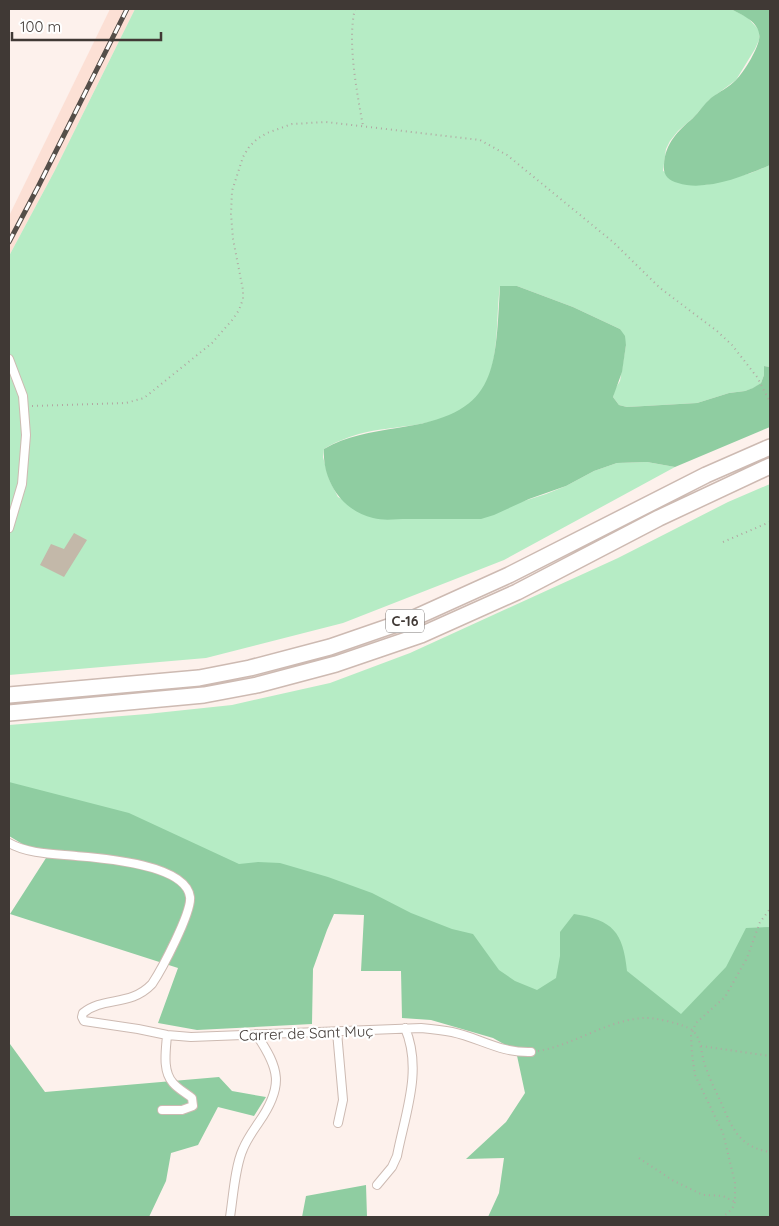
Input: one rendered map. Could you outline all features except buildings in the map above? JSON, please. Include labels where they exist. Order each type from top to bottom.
[{"type":"highway","name":"C-16","points":[[9,695],[199,678],[250,668],[330,647],[414,618],[509,575],[706,475],[770,447]]},
{"type":"highway","name":"C-16","points":[[9,712],[204,695],[257,685],[344,661],[421,635],[508,596],[659,518],[770,466]]},
{"type":"street","points":[[9,359],[23,396],[26,435],[22,484],[9,528]]},
{"type":"street","name":"Carrer de Sant Muç","points":[[9,843],[28,850],[132,862],[152,867],[179,880],[188,890],[190,897],[187,914],[152,984],[147,990],[134,997],[94,1006],[82,1013],[84,1022],[138,1029],[168,1036],[206,1037],[405,1028],[432,1029],[453,1032],[488,1045],[531,1052]]},
{"type":"street","points":[[377,1185],[392,1167],[397,1156],[412,1082],[412,1051],[405,1028]]},
{"type":"street","points":[[337,1032],[343,1100],[338,1123]]},
{"type":"street","points":[[230,1217],[239,1158],[251,1134],[266,1112],[276,1086],[276,1068],[256,1034]]},
{"type":"street","points":[[162,1110],[182,1110],[193,1106],[192,1098],[177,1087],[169,1078],[166,1060],[168,1036]]},
{"type":"path","points":[[356,9],[353,19],[354,51],[363,126]]},
{"type":"path","points":[[25,406],[75,403],[107,404],[135,401],[144,398],[212,343],[234,318],[243,299],[230,214],[232,191],[243,156],[257,139],[267,133],[292,124],[326,122],[480,140],[507,154],[613,242],[660,288],[727,341],[745,359],[770,402]]},
{"type":"path","points":[[723,542],[770,522]]},
{"type":"path","points":[[721,1217],[728,1213],[735,1202],[735,1183],[723,1133],[695,1074],[692,1054],[692,1030],[696,1023],[725,997],[747,958],[760,922],[770,909]]},
{"type":"path","points":[[531,1052],[557,1047],[614,1025],[645,1018],[673,1023],[692,1030],[701,1046],[710,1080],[735,1132],[750,1146],[770,1152]]},
{"type":"path","points":[[701,1046],[770,1056]]},
{"type":"path","points":[[639,1158],[672,1180],[704,1195],[722,1196],[735,1202]]},
{"type":"shaded area","points":[[110,9],[135,9],[54,172],[9,256],[9,216]]},
{"type":"green space","points":[[135,9],[731,9],[747,17],[759,30],[759,40],[755,49],[736,80],[709,100],[670,141],[666,149],[663,171],[705,185],[751,173],[770,165],[770,367],[764,366],[764,375],[761,383],[745,391],[729,393],[697,403],[627,407],[619,405],[613,397],[620,381],[626,345],[620,329],[573,307],[517,286],[500,286],[496,343],[492,366],[489,377],[480,394],[467,407],[451,416],[414,425],[359,434],[341,440],[324,449],[323,457],[329,479],[338,497],[383,519],[466,519],[546,494],[594,471],[617,463],[647,462],[675,467],[504,560],[343,623],[206,658],[9,675],[9,256],[54,172]]},
{"type":"green space","points":[[731,9],[770,9],[770,165],[725,182],[700,186],[678,183],[669,179],[664,172],[665,157],[673,138],[708,100],[736,80],[753,56],[759,40],[758,29],[755,25],[746,17]]},
{"type":"green space","points":[[500,286],[517,286],[573,307],[620,329],[625,336],[626,345],[622,372],[613,397],[619,405],[627,407],[697,403],[729,393],[745,391],[761,383],[764,375],[764,366],[770,367],[770,427],[675,467],[647,462],[617,463],[594,471],[566,486],[481,519],[381,519],[373,518],[352,509],[343,501],[330,483],[324,461],[324,449],[359,435],[430,422],[455,412],[472,400],[484,385],[492,366],[496,344]]},
{"type":"green space","points":[[770,484],[770,936],[688,1017],[549,998],[507,986],[461,943],[245,869],[9,783],[9,725],[232,705],[330,683],[410,653],[618,558],[728,502]]},
{"type":"green space","points":[[9,782],[129,813],[239,864],[258,862],[280,863],[328,877],[372,893],[411,913],[452,929],[473,934],[499,970],[515,981],[537,990],[556,978],[560,956],[560,932],[574,914],[598,920],[614,930],[623,946],[627,971],[681,1014],[726,967],[746,928],[770,927],[770,1217],[488,1217],[499,1193],[504,1158],[466,1159],[506,1122],[525,1093],[516,1051],[493,1038],[431,1020],[402,1018],[401,971],[361,971],[364,915],[334,914],[313,969],[312,1024],[197,1030],[158,1023],[178,968],[10,914],[46,858],[9,836]]},
{"type":"green space","points":[[9,1044],[45,1092],[219,1077],[232,1091],[266,1097],[254,1116],[218,1107],[198,1145],[171,1153],[166,1181],[149,1217],[9,1217]]},
{"type":"green space","points":[[366,1185],[367,1217],[302,1217],[306,1196]]},
{"type":"railway","points":[[9,242],[127,9]]}]
